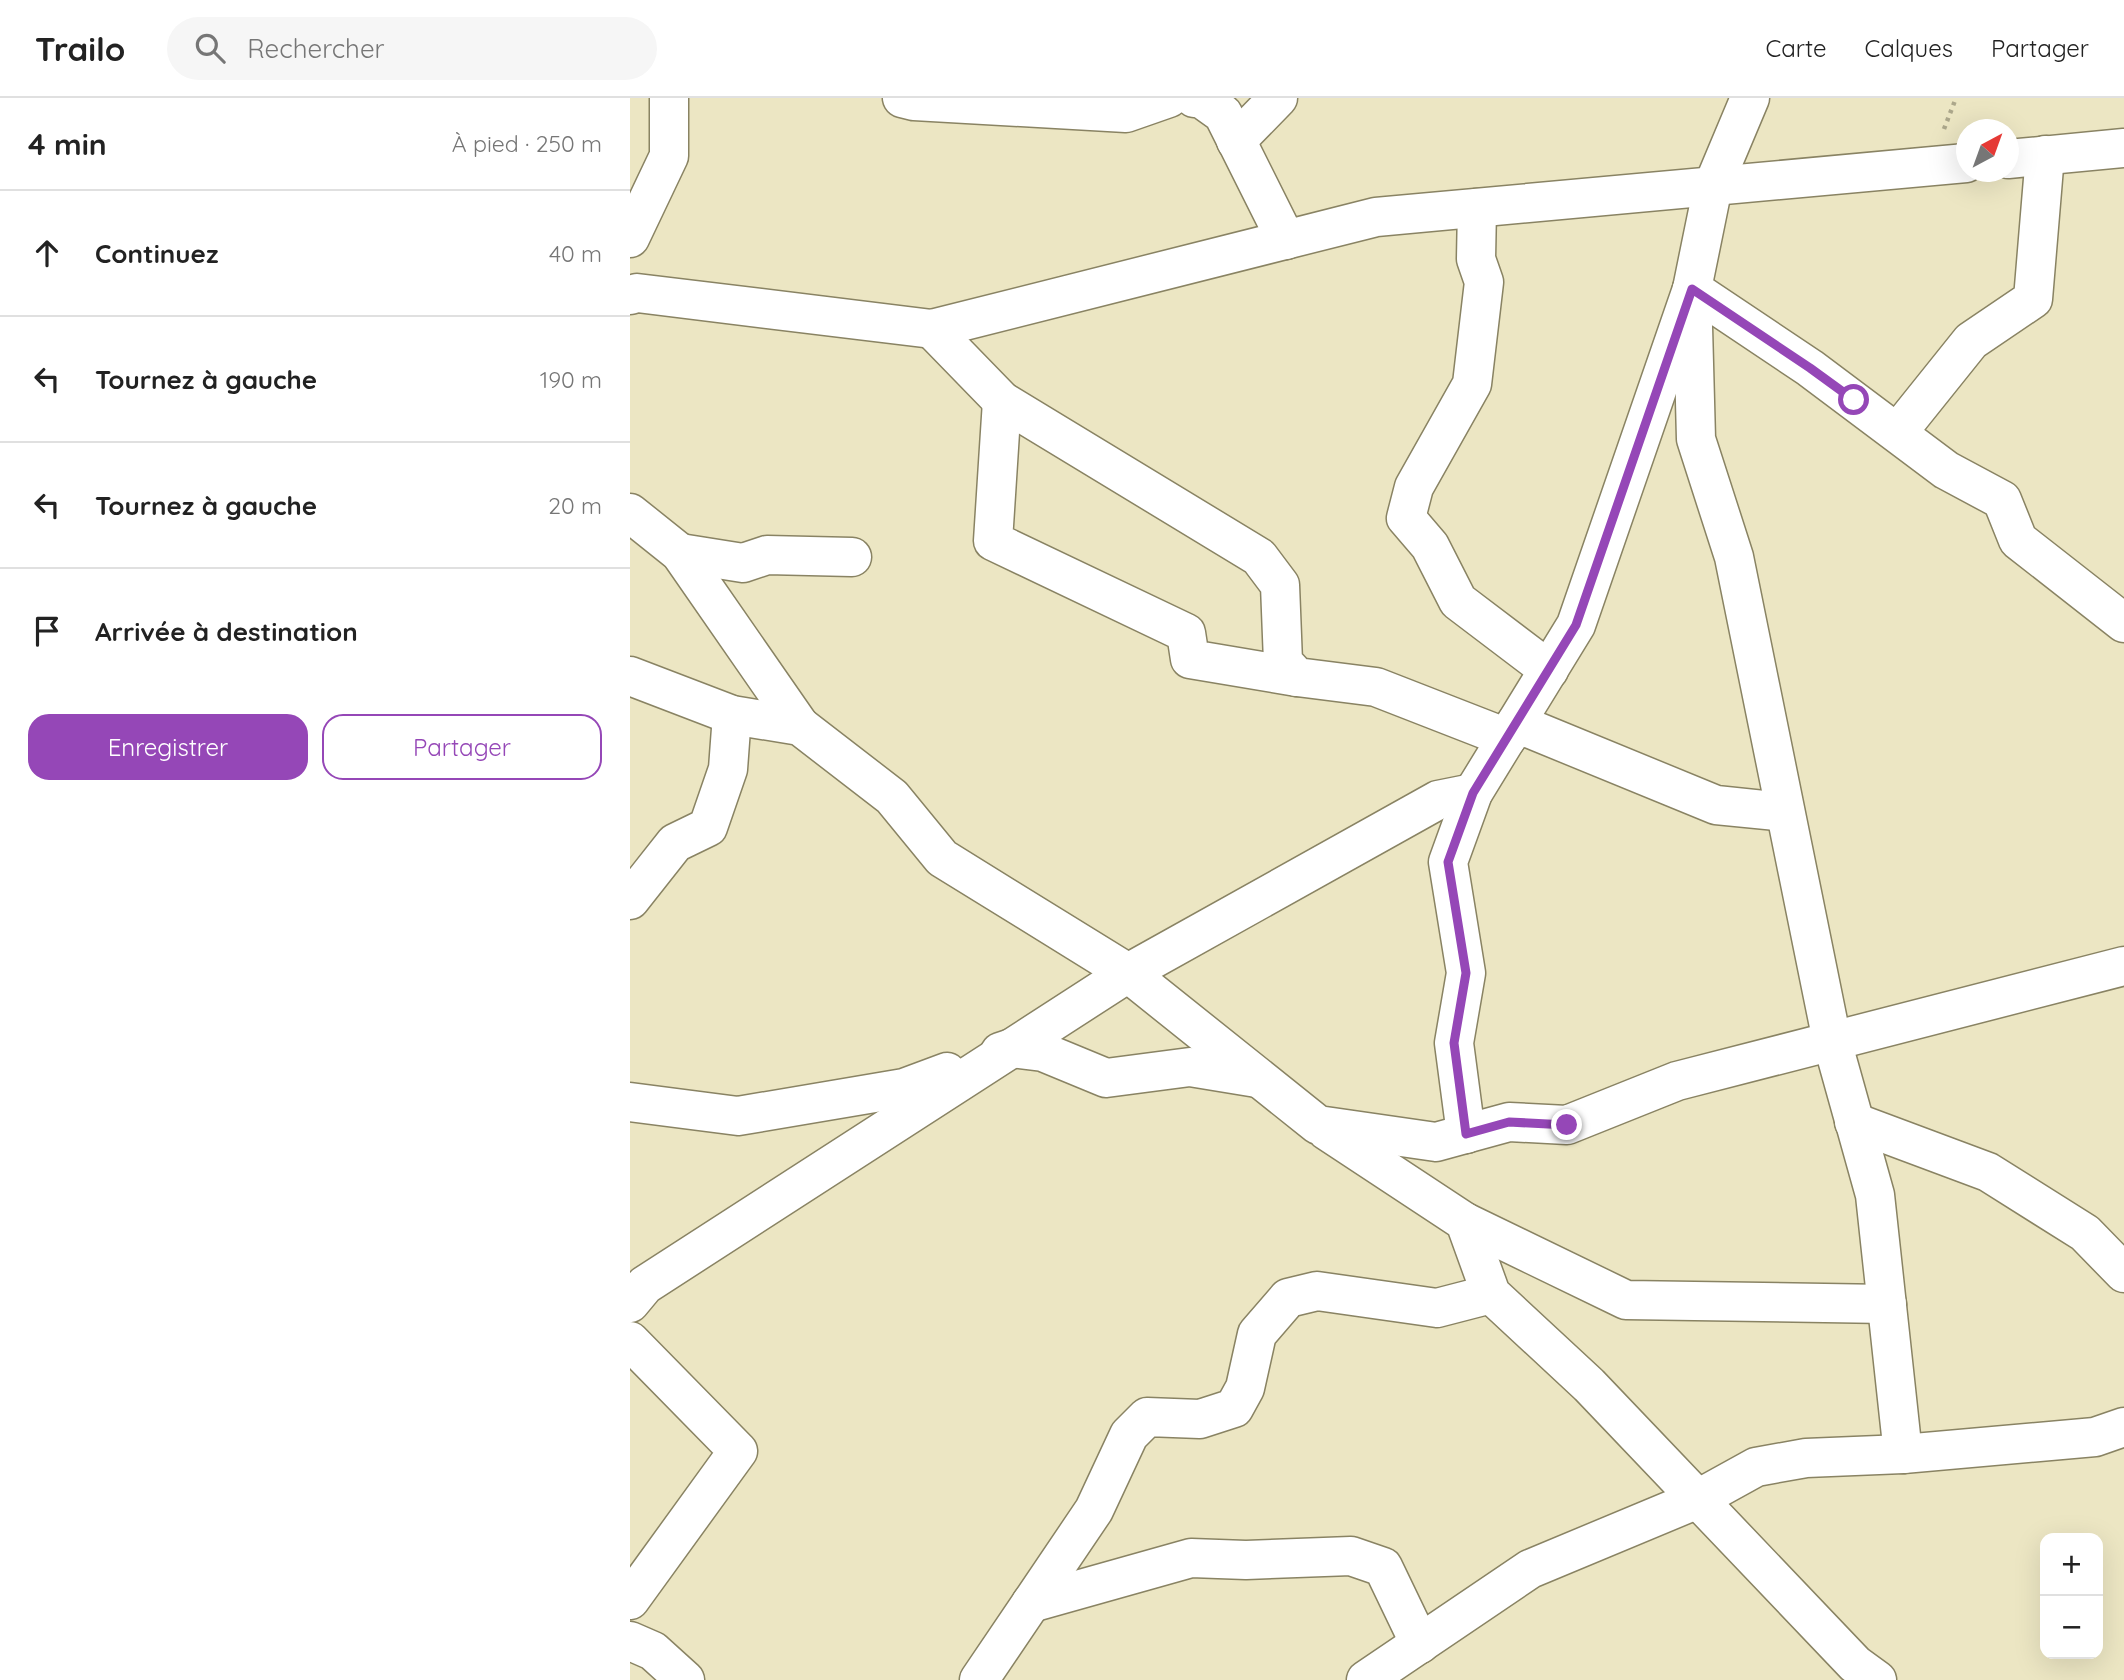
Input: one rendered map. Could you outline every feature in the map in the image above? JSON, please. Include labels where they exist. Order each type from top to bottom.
[{"type":"street","points":[[630,238],[670,156],[669,98]]},
{"type":"street","points":[[902,98],[914,101],[1126,113],[1169,98]]},
{"type":"street","points":[[1194,98],[1202,99],[1223,114],[1286,240]]},
{"type":"street","points":[[1236,141],[1279,98]]},
{"type":"street","points":[[1466,1134],[1454,1043],[1466,973],[1448,862],[1473,793],[1576,625],[1692,289],[1713,186],[1750,98]]},
{"type":"street","points":[[1898,432],[1971,341],[2033,299],[2027,157],[2124,148]]},
{"type":"street","points":[[632,284],[932,329],[1376,218],[1956,164]]},
{"type":"street","points":[[1477,208],[1476,259],[1484,282],[1472,384],[1414,487],[1406,518],[1430,545],[1458,601],[1549,670]]},
{"type":"street","points":[[1692,289],[1810,368],[1946,470],[2002,500],[2018,540],[2124,623]]},
{"type":"street","points":[[1692,289],[1696,439],[1734,557],[1832,1041],[1875,1195],[1903,1454]]},
{"type":"street","points":[[932,329],[1002,401],[1259,557],[1280,585],[1283,662],[1297,677]]},
{"type":"street","points":[[1002,401],[993,541],[1186,633],[1190,659],[1376,687],[1511,730],[1716,805],[1785,811]]},
{"type":"street","points":[[630,513],[681,553],[800,726],[892,797],[943,858],[1128,973],[1318,1125],[1465,1222],[1626,1300],[1887,1304]]},
{"type":"street","points":[[681,553],[743,562],[767,555],[852,557]]},
{"type":"street","points":[[630,676],[732,715],[800,726]]},
{"type":"street","points":[[630,900],[675,843],[708,827],[728,769],[732,715]]},
{"type":"street","points":[[630,1303],[645,1285],[1128,973],[1438,800],[1473,793]]},
{"type":"street","points":[[1318,1125],[1436,1142],[1509,1122],[1567,1125],[1677,1081],[2124,966]]},
{"type":"street","points":[[630,1102],[738,1116],[904,1088],[1012,1048],[1043,1052],[1106,1079],[1190,1067],[1259,1078]]},
{"type":"street","points":[[1854,1122],[1988,1172],[2085,1233],[2124,1273]]},
{"type":"street","points":[[1465,1222],[1492,1294],[1589,1385],[1855,1664],[1877,1680]]},
{"type":"street","points":[[979,1680],[1094,1510],[1129,1436],[1147,1417],[1200,1419],[1234,1408],[1245,1388],[1257,1334],[1288,1298],[1317,1291],[1437,1308],[1492,1294]]},
{"type":"street","points":[[630,1341],[738,1451],[630,1600]]},
{"type":"street","points":[[1366,1680],[1530,1569],[1698,1499],[1756,1467],[1806,1458],[1903,1454],[2095,1437],[2124,1427]]},
{"type":"street","points":[[1031,1603],[1191,1558],[1247,1560],[1351,1556],[1383,1567],[1420,1644]]},
{"type":"street","points":[[630,1641],[653,1651],[685,1680]]},
{"type":"route","points":[[1567,1125],[1509,1122],[1466,1134],[1454,1043],[1466,973],[1448,862],[1473,793],[1576,625],[1692,289],[1854,400]]}]
